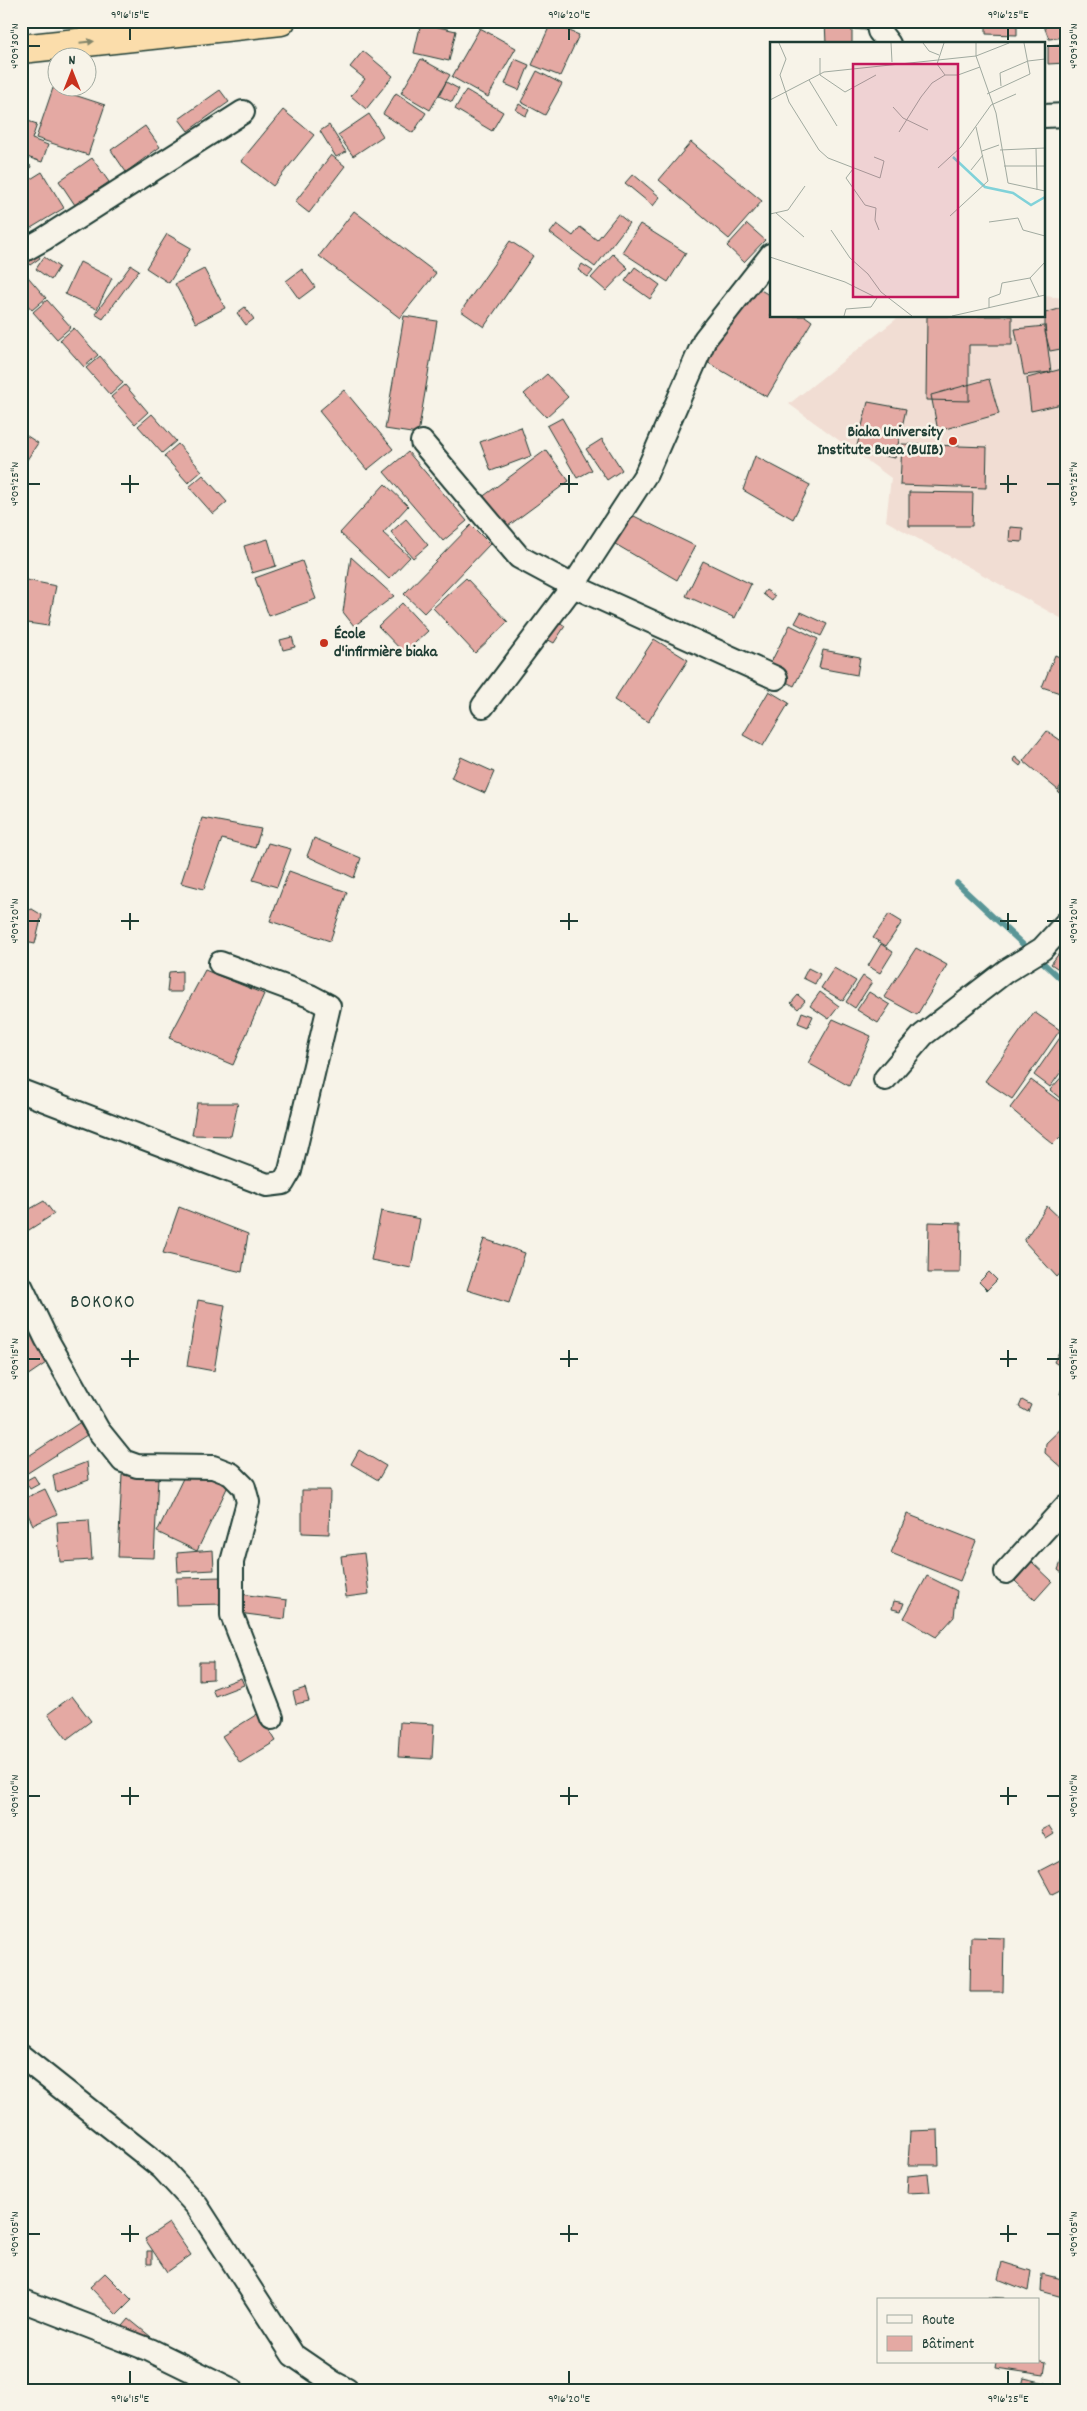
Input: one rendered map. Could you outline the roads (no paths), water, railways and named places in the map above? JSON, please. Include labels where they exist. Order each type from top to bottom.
[{"type":"highway","points":[[21,48],[282,21]]},
{"type":"street","points":[[877,21],[879,31],[887,42]]},
{"type":"street","points":[[21,252],[243,112]]},
{"type":"street","points":[[1044,116],[1066,115]]},
{"type":"street","points":[[483,706],[574,586],[646,474],[705,339],[770,256]]},
{"type":"street","points":[[422,442],[519,557],[574,586],[776,678]]},
{"type":"street","points":[[885,1079],[923,1034],[1006,971],[1042,949],[1066,923]]},
{"type":"street","points":[[21,1091],[267,1185],[282,1183],[290,1171],[329,1006],[310,996],[220,963]]},
{"type":"street","points":[[21,1286],[46,1338],[98,1430],[124,1461],[137,1466],[213,1467],[231,1474],[244,1487],[248,1502],[232,1562],[232,1615],[272,1718]]},
{"type":"street","points":[[1006,1572],[1066,1506]]},
{"type":"street","points":[[21,2056],[162,2168],[197,2206],[293,2355],[347,2390]]},
{"type":"street","points":[[21,2300],[150,2350],[232,2390]]},
{"type":"waterway","points":[[957,883],[1030,951]]},
{"type":"waterway","points":[[1037,957],[1066,984]]},
{"type":"place","name":"Biaka University Institute Buea (BUIB)","points":[[953,441]]},
{"type":"place","name":"École d'infirmière biaka","points":[[324,643]]},
{"type":"district","name":"BOKOKO","points":[[103,1303]]}]
